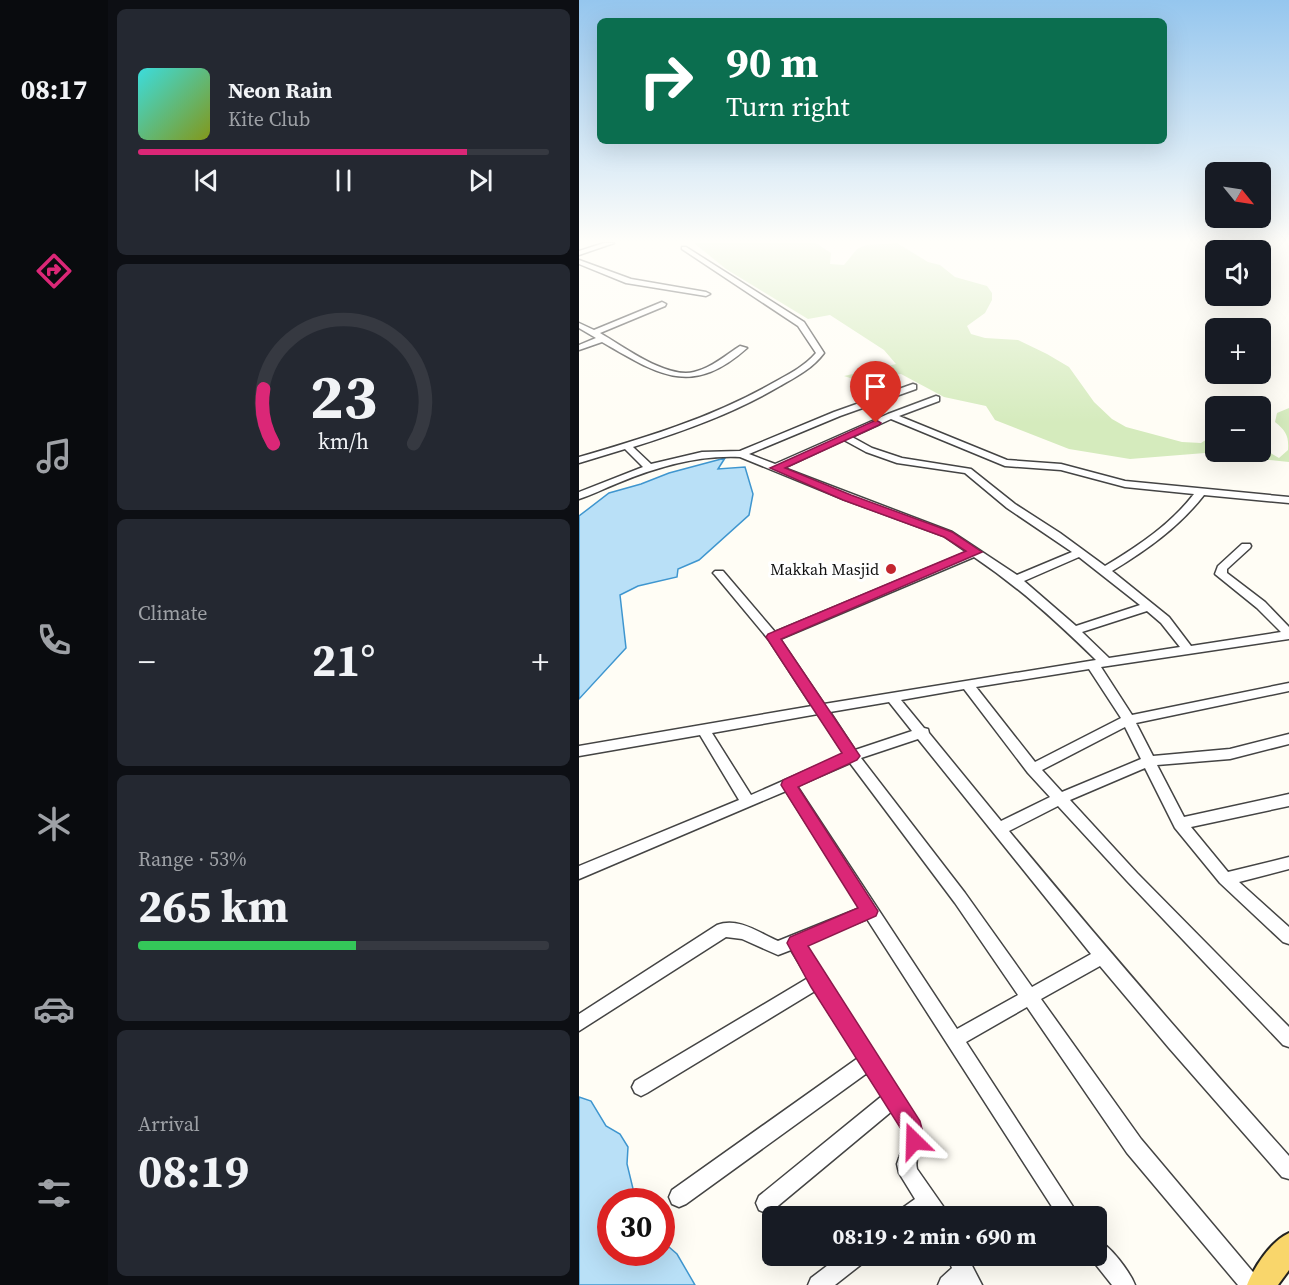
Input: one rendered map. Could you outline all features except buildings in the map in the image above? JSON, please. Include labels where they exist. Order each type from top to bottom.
[{"type":"main road","points":[[1261,1285],[1289,1247]]},
{"type":"street","points":[[579,460],[749,401],[811,363],[820,353],[801,324],[769,303]]},
{"type":"street","points":[[594,333],[661,304]]},
{"type":"street","points":[[579,325],[653,367],[683,376],[701,372],[743,348]]},
{"type":"street","points":[[579,348],[604,338]]},
{"type":"street","points":[[741,454],[821,420],[913,387]]},
{"type":"street","points":[[775,468],[891,416],[936,399]]},
{"type":"street","points":[[891,416],[1005,463],[1061,467],[1125,484],[1289,500]]},
{"type":"street","points":[[845,437],[869,450],[900,461],[967,471],[1011,506],[1080,553],[1149,606],[1165,620],[1189,651]]},
{"type":"street","points":[[626,445],[649,468]]},
{"type":"street","points":[[579,496],[667,462],[722,453],[741,454],[847,497],[948,534],[1016,580],[1074,631],[1100,664],[1180,824],[1225,879],[1289,937]]},
{"type":"street","points":[[1105,572],[1151,541],[1184,513],[1201,492]]},
{"type":"street","points":[[1246,546],[1222,568],[1221,573],[1261,605],[1289,634]]},
{"type":"street","points":[[773,637],[976,552]]},
{"type":"street","points":[[1016,580],[1080,553]]},
{"type":"street","points":[[719,573],[773,637],[852,756],[960,898],[1134,1146],[1251,1285]]},
{"type":"street","points":[[1074,631],[1149,606]]},
{"type":"street","points":[[579,751],[819,708],[1289,634]]},
{"type":"street","points":[[967,684],[1059,799],[1289,1039]]},
{"type":"street","points":[[1033,769],[1128,720],[1289,687]]},
{"type":"street","points":[[892,697],[923,732],[1102,956],[1289,1170]]},
{"type":"street","points":[[703,729],[748,802]]},
{"type":"street","points":[[579,873],[789,785],[852,756],[923,732]]},
{"type":"street","points":[[999,829],[1059,799],[1149,760],[1230,754],[1289,740]]},
{"type":"street","points":[[789,785],[1062,1206]]},
{"type":"street","points":[[1180,824],[1289,800]]},
{"type":"street","points":[[1225,879],[1289,863]]},
{"type":"street","points":[[579,1023],[723,930],[735,929],[747,932],[779,948],[870,911]]},
{"type":"street","points":[[796,943],[913,1129],[914,1141],[906,1164],[908,1173],[930,1206]]},
{"type":"street","points":[[954,1040],[1102,956]]},
{"type":"street","points":[[641,1087],[818,981]]},
{"type":"street","points":[[679,1197],[869,1061]]},
{"type":"street","points":[[766,1203],[894,1098]]},
{"type":"street","points":[[1107,1262],[1125,1285]]},
{"type":"street","points":[[818,1285],[844,1266]]},
{"type":"street","points":[[948,1285],[965,1270]]},
{"type":"green space","points":[[782,303],[990,303],[985,313],[967,326],[971,334],[985,338],[1018,340],[1047,354],[1069,367],[1094,402],[1112,419],[1126,427],[1182,442],[1201,443],[1205,440],[1205,453],[1130,459],[1069,449],[995,420],[986,406],[944,397],[901,374],[856,380],[844,376],[896,364],[884,350],[830,315],[808,319]]},
{"type":"green space","points":[[1289,408],[1289,462],[1271,460],[1271,453],[1279,458],[1288,450],[1287,437],[1275,422],[1277,413]]},
{"type":"water","points":[[725,458],[718,469],[745,467],[753,494],[749,515],[699,560],[678,569],[677,577],[638,586],[620,595],[626,648],[579,699],[579,516],[609,493],[669,473]]},
{"type":"water","points":[[579,1097],[591,1101],[606,1126],[620,1134],[628,1147],[627,1164],[633,1188],[597,1188],[597,1266],[675,1266],[675,1252],[695,1285],[579,1285]]},
{"type":"place","name":"Makkah Masjid","points":[[891,569]]},
{"type":"route","points":[[876,423],[775,468],[948,534],[976,552],[773,637],[852,756],[789,785],[870,911],[796,943],[913,1129],[914,1141]]}]
